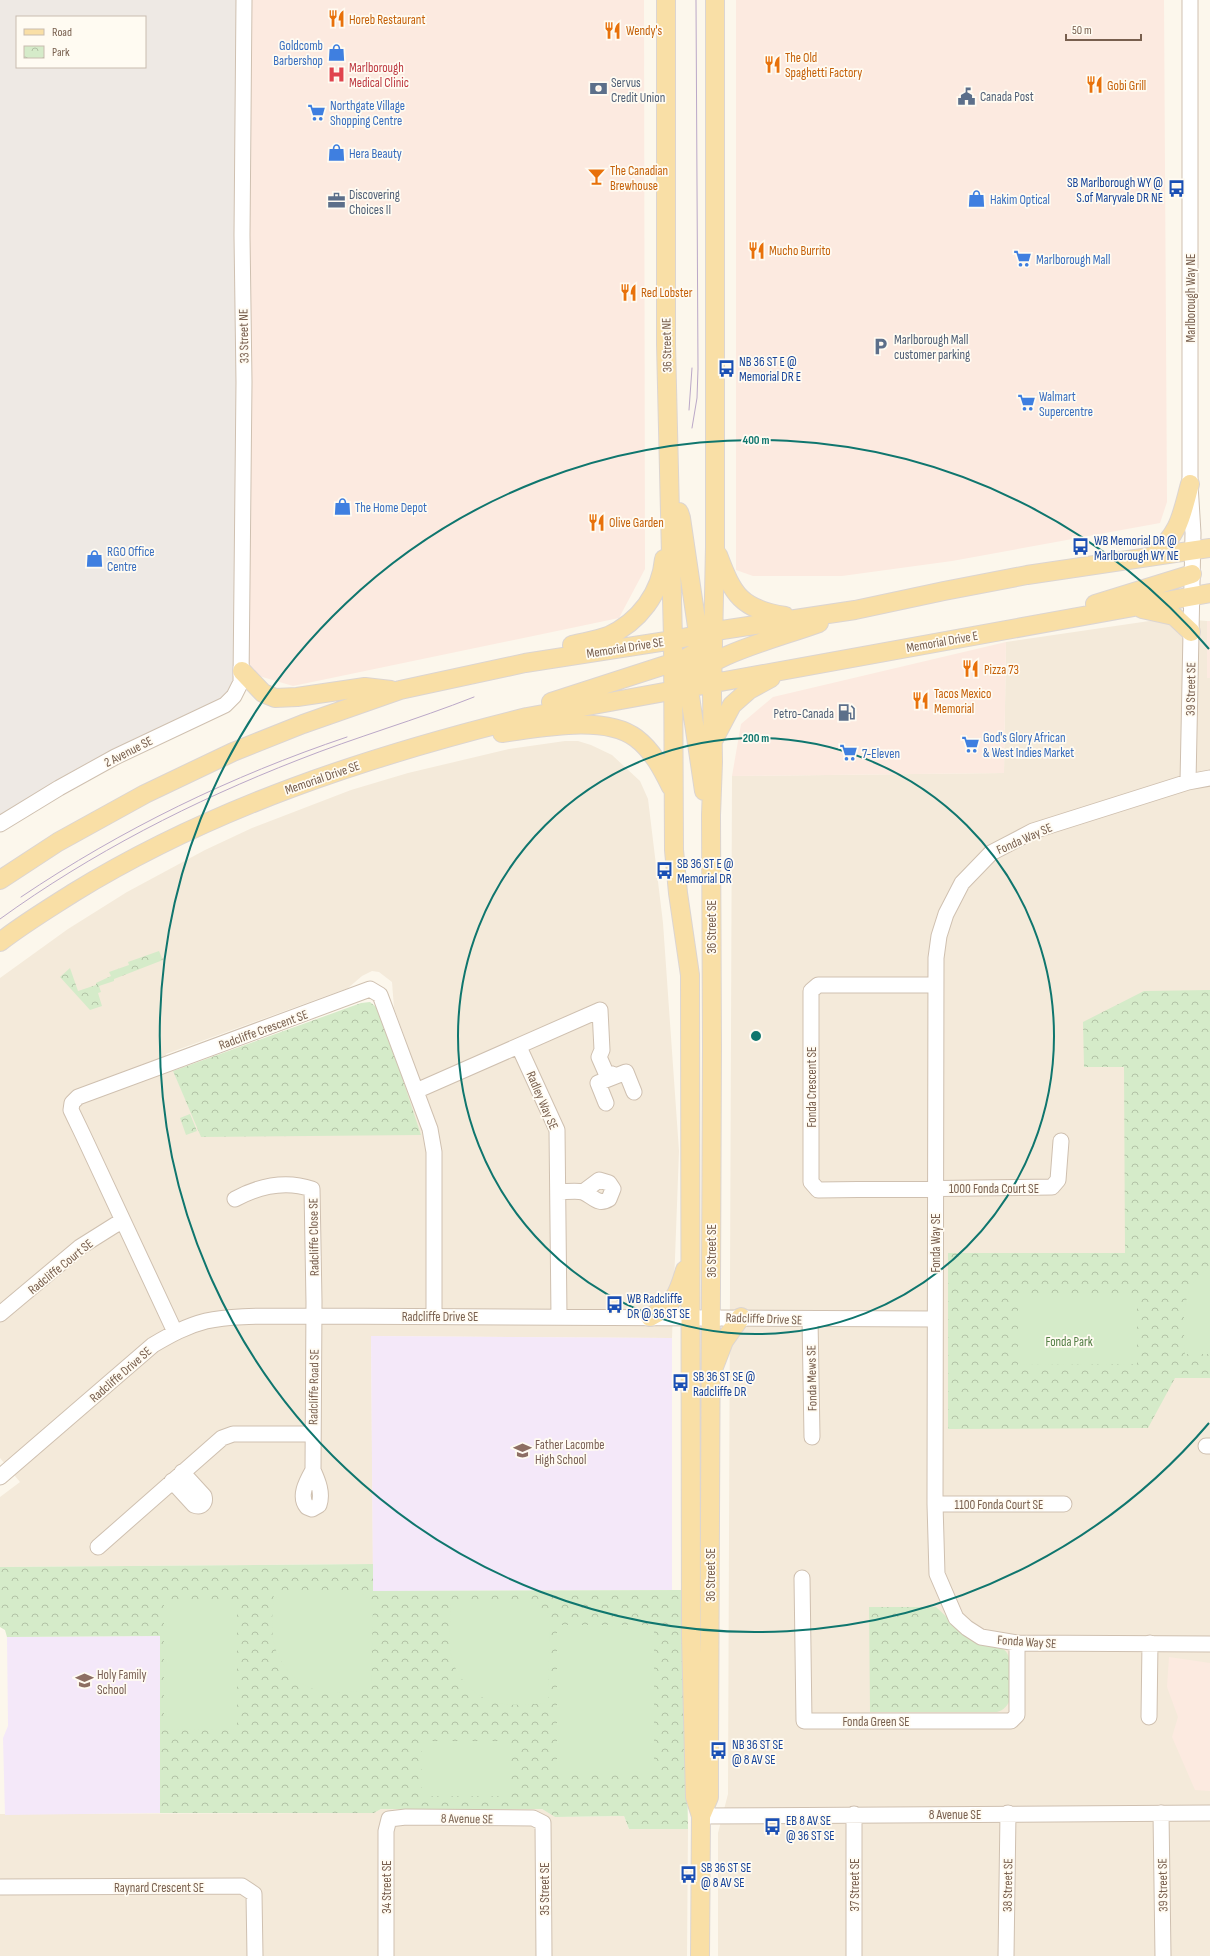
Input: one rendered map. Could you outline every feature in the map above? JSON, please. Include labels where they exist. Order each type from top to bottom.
[{"type":"main road","points":[[683,684],[706,649],[715,547],[715,0]]},
{"type":"main road","name":"36 Street NE","points":[[666,2],[666,344],[673,640]]},
{"type":"main road","points":[[1154,555],[1166,544],[1175,532],[1190,484]]},
{"type":"main road","points":[[670,493],[681,518],[713,684]]},
{"type":"main road","points":[[526,663],[553,650],[608,636],[626,625],[642,612],[658,587],[663,567],[665,543],[671,519]]},
{"type":"main road","points":[[715,547],[732,588],[744,602],[757,610],[798,618]]},
{"type":"main road","points":[[673,640],[706,649],[855,610],[966,586],[1154,555],[1210,548]]},
{"type":"main road","points":[[1022,627],[1192,574]]},
{"type":"main road","points":[[1191,596],[1210,578]]},
{"type":"main road","name":"Memorial Drive E","points":[[683,684],[713,684],[1210,593]]},
{"type":"main road","points":[[1134,607],[1174,616],[1191,632]]},
{"type":"main road","points":[[527,716],[542,705],[679,661],[706,649],[798,618],[855,610]]},
{"type":"main road","points":[[673,640],[679,661],[704,794],[711,815]]},
{"type":"main road","name":"Memorial Drive SE","points":[[0,880],[72,834],[145,794],[226,755],[303,724],[400,690],[526,663],[673,640]]},
{"type":"main road","points":[[242,671],[264,693],[275,698],[297,697],[365,687],[400,690]]},
{"type":"main road","points":[[713,742],[732,705],[749,690],[782,672]]},
{"type":"main road","name":"Memorial Drive SE","points":[[0,942],[22,925],[116,867],[215,818],[315,779],[450,736],[527,716],[683,684]]},
{"type":"main road","name":"36 Street SE","points":[[683,684],[673,790],[674,850],[678,893],[690,976],[691,1636],[695,1797],[700,1816],[700,1956]]},
{"type":"main road","name":"36 Street SE","points":[[700,1816],[709,1797],[711,815],[713,684]]},
{"type":"main road","points":[[450,736],[469,738],[560,726],[594,725],[620,730],[636,738],[657,761],[673,790]]},
{"type":"main road","points":[[650,1317],[662,1310],[675,1299],[679,1291],[691,1252]]},
{"type":"main road","points":[[710,1378],[724,1341],[741,1317]]},
{"type":"street","name":"33 Street NE","points":[[242,671],[244,382],[242,235],[244,0]]},
{"type":"street","name":"Marlborough Way NE","points":[[1190,0],[1191,596]]},
{"type":"street","name":"39 Street SE","points":[[1188,782],[1191,596]]},
{"type":"street","name":"2 Avenue SE","points":[[0,824],[59,788],[115,757],[225,705],[238,691],[242,671]]},
{"type":"street","name":"Fonda Way SE","points":[[1210,778],[1188,782],[1033,831],[991,853],[962,883],[946,914],[939,936],[935,985],[935,1504],[937,1574],[956,1618],[967,1628],[981,1637],[1017,1643],[1210,1644]]},
{"type":"street","name":"Fonda Crescent SE","points":[[935,985],[818,985],[811,991],[811,1182],[818,1190],[936,1188]]},
{"type":"street","name":"Radcliffe Crescent SE","points":[[175,1332],[71,1110],[72,1103],[78,1097],[370,989],[380,995],[430,1129],[434,1152],[434,1316]]},
{"type":"street","points":[[416,1091],[519,1047],[600,1010],[602,1050],[608,1054],[614,1069],[613,1075]]},
{"type":"street","name":"Radley Way SE","points":[[519,1047],[557,1130],[559,1316]]},
{"type":"street","points":[[606,1103],[598,1083],[613,1075],[626,1072],[634,1092]]},
{"type":"street","name":"1000 Fonda Court SE","points":[[936,1188],[1052,1188],[1058,1180],[1060,1141]]},
{"type":"street","name":"Radcliffe Close SE","points":[[235,1199],[250,1191],[266,1186],[300,1185],[312,1189],[314,1316]]},
{"type":"street","points":[[558,1192],[583,1192]]},
{"type":"street","name":"Radcliffe Court SE","points":[[0,1314],[80,1247],[115,1225],[123,1222]]},
{"type":"street","name":"Radcliffe Drive SE","points":[[0,1478],[153,1345],[175,1332],[207,1321],[245,1317],[314,1316],[741,1317],[810,1320],[935,1319]]},
{"type":"street","name":"Radcliffe Road SE","points":[[98,1547],[222,1438],[233,1434],[313,1434],[314,1316]]},
{"type":"street","name":"Fonda Mews SE","points":[[810,1320],[812,1437]]},
{"type":"street","points":[[313,1434],[313,1470]]},
{"type":"street","name":"1100 Fonda Court SE","points":[[935,1504],[1064,1504]]},
{"type":"street","name":"Fonda Green SE","points":[[802,1578],[804,1721],[1011,1721],[1017,1715],[1017,1643]]},
{"type":"street","points":[[1149,1717],[1150,1643]]},
{"type":"street","name":"39 Street SE","points":[[1161,1813],[1163,1956]]},
{"type":"street","name":"8 Avenue SE","points":[[700,1816],[1210,1813]]},
{"type":"street","name":"37 Street SE","points":[[854,1814],[854,1956]]},
{"type":"street","name":"38 Street SE","points":[[1006,1956],[1008,1814]]},
{"type":"street","name":"8 Avenue SE","points":[[390,1819],[406,1817],[533,1818],[543,1823]]},
{"type":"street","name":"34 Street SE","points":[[386,1956],[386,1831],[390,1819]]},
{"type":"street","name":"35 Street SE","points":[[543,1823],[544,1956]]},
{"type":"street","name":"Raynard Crescent SE","points":[[0,1887],[242,1886],[254,1894],[255,1956]]},
{"type":"shaded area","points":[[0,0],[245,0],[238,691],[0,824]]},
{"type":"shaded area","name":"Northgate Village Shopping Centre","points":[[245,0],[644,0],[645,569],[619,618],[293,686],[242,671]]},
{"type":"shaded area","points":[[736,0],[1164,0],[1167,502],[1160,523],[952,561],[842,576],[753,576],[736,570]]},
{"type":"shaded area","points":[[1170,618],[1207,621],[1207,677],[1210,678],[1210,1956],[718,1956],[718,1833],[728,1794],[732,776],[1004,773],[1006,642]]},
{"type":"shaded area","points":[[1207,621],[1210,621],[1210,678],[1207,678]]},
{"type":"shaded area","points":[[1006,642],[1004,773],[732,776],[741,724],[773,697]]},
{"type":"shaded area","points":[[565,741],[578,741],[591,745],[612,755],[640,781],[648,799],[663,923],[679,1151],[672,1338],[371,1336],[373,1564],[0,1567],[0,1497],[20,1482],[0,1458],[0,978],[68,929],[127,892],[205,850],[252,828],[351,790],[408,773],[509,749]],"holes":[[[372,971],[379,972],[392,982],[394,1008],[405,1038],[390,1041],[201,1136],[166,1054],[348,988],[362,976]]]},
{"type":"shaded area","name":"Father Lacombe High School","points":[[371,1336],[672,1338],[672,1590],[373,1591]]},
{"type":"shaded area","name":"Holy Family School","points":[[160,1636],[160,1813],[5,1815],[3,1738],[8,1726],[7,1637]]},
{"type":"shaded area","points":[[1169,1657],[1210,1663],[1210,1791],[1195,1790],[1172,1737],[1178,1717],[1167,1687]]},
{"type":"shaded area","points":[[381,1809],[542,1809],[555,1817],[624,1816],[629,1829],[688,1829],[687,1956],[0,1956],[0,1814],[374,1813]]},
{"type":"green space","points":[[159,951],[163,960],[99,986],[101,992],[98,993],[102,1006],[90,1010],[60,977],[70,968],[78,991],[96,985],[96,983],[111,976],[109,972],[129,965],[128,962]]},
{"type":"green space","name":"Fonda Park","points":[[1210,990],[1210,1378],[1175,1378],[1148,1428],[948,1429],[948,1253],[1125,1253],[1124,1067],[1084,1067],[1083,1022],[1144,991]]},
{"type":"green space","points":[[370,1002],[380,1010],[421,1135],[201,1137],[173,1071],[361,1003]]},
{"type":"green space","points":[[190,1114],[197,1131],[186,1135],[180,1118]]},
{"type":"green space","points":[[1210,1266],[1210,1354],[1185,1354],[1184,1315],[1187,1296],[1199,1275]]},
{"type":"green space","points":[[1018,1297],[1137,1297],[1137,1364],[1018,1365]]},
{"type":"green space","points":[[373,1564],[373,1591],[684,1590],[688,1829],[629,1829],[624,1816],[555,1817],[542,1809],[381,1809],[374,1813],[160,1813],[160,1636],[7,1637],[5,1630],[0,1627],[0,1567]]},
{"type":"green space","points":[[274,1592],[360,1592],[373,1602],[371,1691],[336,1693],[316,1690],[300,1682],[287,1670],[278,1655],[273,1638],[272,1615]]},
{"type":"green space","points":[[164,1599],[237,1599],[237,1730],[164,1729]]},
{"type":"green space","points":[[451,1604],[537,1604],[550,1615],[548,1703],[520,1705],[499,1704],[485,1699],[477,1694],[464,1682],[455,1667],[450,1650],[449,1639]]},
{"type":"green space","points":[[869,1607],[936,1607],[961,1631],[973,1640],[1005,1650],[1009,1657],[1011,1669],[1010,1700],[1008,1704],[997,1712],[870,1712]]},
{"type":"green space","points":[[557,1625],[654,1625],[654,1775],[557,1775]]},
{"type":"green space","points":[[422,1741],[510,1741],[510,1796],[422,1796]]},
{"type":"tram line","points":[[692,428],[697,398],[698,369],[696,0]]},
{"type":"tram line","points":[[689,410],[692,368]]},
{"type":"tram line","points":[[0,919],[70,872],[107,850],[220,793],[320,752],[474,697]]},
{"type":"tram line","points":[[21,897],[98,849],[178,806],[261,769],[347,737]]},
{"type":"place","name":"Horeb Restaurant","points":[[336,19]]},
{"type":"place","name":"Wendy's","points":[[613,30]]},
{"type":"place","name":"Goldcomb Barbershop","points":[[336,52]]},
{"type":"place","name":"The Old Spaghetti Factory","points":[[772,64]]},
{"type":"place","name":"Marlborough Medical Clinic","points":[[336,74]]},
{"type":"place","name":"Gobi Grill","points":[[1094,85]]},
{"type":"place","name":"Servus Credit Union","points":[[598,89]]},
{"type":"place","name":"Canada Post","points":[[967,96]]},
{"type":"place","name":"Northgate Village Shopping Centre","points":[[317,112]]},
{"type":"place","name":"Hera Beauty","points":[[336,153]]},
{"type":"place","name":"The Canadian Brewhouse","points":[[597,177]]},
{"type":"place","name":"SB Marlborough WY @ S.of Maryvale DR NE","points":[[1176,189]]},
{"type":"place","name":"Hakim Optical","points":[[977,199]]},
{"type":"place","name":"Discovering Choices II","points":[[336,201]]},
{"type":"place","name":"Mucho Burrito","points":[[756,250]]},
{"type":"place","name":"Marlborough Mall","points":[[1023,259]]},
{"type":"place","name":"Red Lobster","points":[[628,292]]},
{"type":"place","name":"Marlborough Mall customer parking","points":[[881,346]]},
{"type":"place","name":"NB 36 ST E @ Memorial DR E","points":[[726,368]]},
{"type":"place","name":"Walmart Supercentre","points":[[1026,403]]},
{"type":"place","name":"The Home Depot","points":[[342,507]]},
{"type":"place","name":"Olive Garden","points":[[596,522]]},
{"type":"place","name":"WB Memorial DR @ Marlborough WY NE","points":[[1081,547]]},
{"type":"place","name":"RGO Office Centre","points":[[94,558]]},
{"type":"place","name":"Pizza 73","points":[[971,669]]},
{"type":"place","name":"Tacos Mexico Memorial","points":[[921,700]]},
{"type":"place","name":"Petro-Canada","points":[[847,713]]},
{"type":"place","name":"God's Glory African & West Indies Market","points":[[970,744]]},
{"type":"place","name":"7-Eleven","points":[[849,753]]},
{"type":"place","name":"SB 36 ST E @ Memorial DR","points":[[664,870]]},
{"type":"place","name":"WB Radcliffe DR @ 36 ST SE","points":[[614,1305]]},
{"type":"place","name":"SB 36 ST SE @ Radcliffe DR","points":[[680,1383]]},
{"type":"place","name":"Father Lacombe High School","points":[[522,1451]]},
{"type":"place","name":"Holy Family School","points":[[84,1681]]},
{"type":"place","name":"NB 36 ST SE @ 8 AV SE","points":[[719,1751]]},
{"type":"place","name":"EB 8 AV SE @ 36 ST SE","points":[[773,1827]]},
{"type":"place","name":"SB 36 ST SE @ 8 AV SE","points":[[688,1874]]}]
